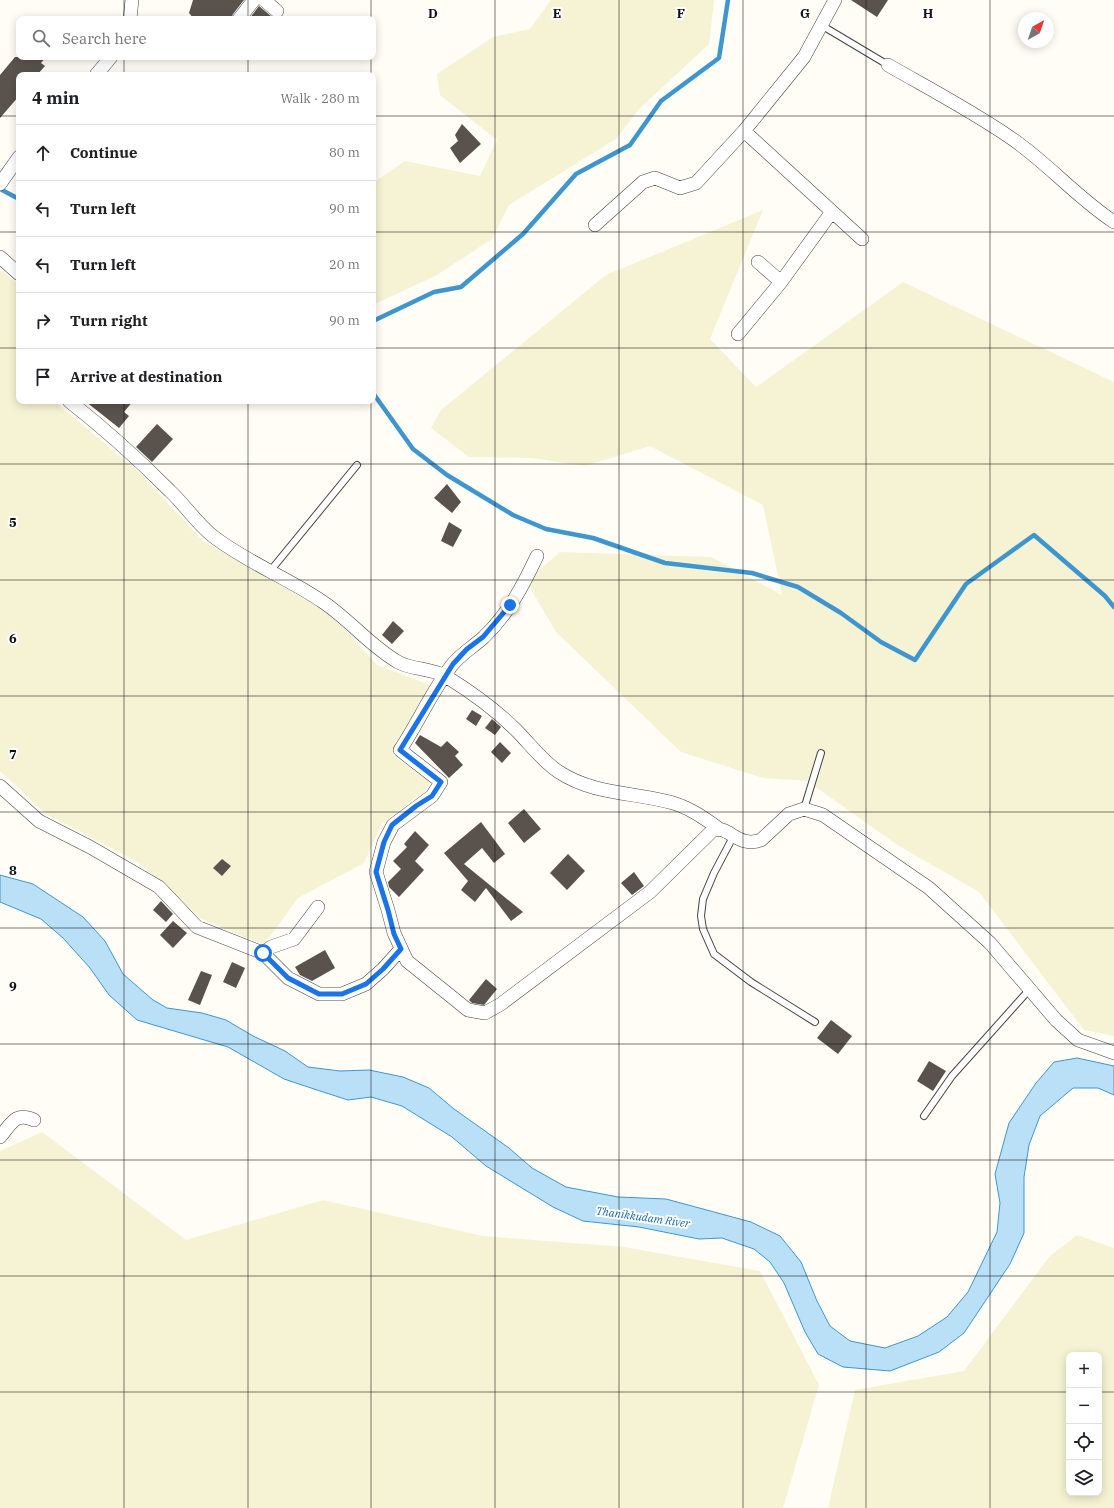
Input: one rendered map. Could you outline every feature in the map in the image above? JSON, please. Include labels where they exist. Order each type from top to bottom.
[{"type":"street","points":[[130,16],[132,0]]},
{"type":"street","points":[[241,16],[254,0]]},
{"type":"street","points":[[264,0],[277,11]]},
{"type":"street","points":[[595,225],[643,182],[655,178],[680,188],[696,183],[744,131],[804,57],[835,0]]},
{"type":"street","points":[[98,72],[108,60]]},
{"type":"street","points":[[888,65],[1008,136],[1049,168],[1083,199],[1114,222]]},
{"type":"street","points":[[744,131],[831,213],[862,239]]},
{"type":"street","points":[[1,181],[16,161]]},
{"type":"street","points":[[738,334],[781,282],[831,213]]},
{"type":"street","points":[[0,257],[16,271]]},
{"type":"street","points":[[758,262],[781,282]]},
{"type":"street","points":[[73,404],[98,424],[154,474],[212,535],[235,552],[271,570],[323,602],[347,620],[376,647],[399,663],[444,675],[489,705],[517,730],[533,749],[558,772],[584,785],[610,792],[673,803],[699,814],[733,837],[747,842],[761,840],[789,814],[804,809],[823,815],[929,888],[990,943],[1056,1020],[1078,1040],[1114,1053]]},
{"type":"street","points":[[537,556],[519,594],[502,616],[483,637],[467,649],[444,675],[400,750],[441,782],[432,796],[416,806],[392,825],[384,842],[376,872],[394,934],[408,960],[441,990],[468,1010],[485,1013],[501,1004],[627,911],[650,892],[712,831],[718,828]]},
{"type":"street","points":[[0,786],[39,821],[159,887],[197,927],[263,953],[288,978],[319,994],[342,994],[366,984],[383,969],[401,949]]},
{"type":"street","points":[[263,953],[271,948],[294,939],[318,907]]},
{"type":"street","points":[[0,1136],[18,1117],[24,1116],[34,1120]]},
{"type":"lane","points":[[821,26],[888,65]]},
{"type":"lane","points":[[271,570],[357,465]]},
{"type":"lane","points":[[804,809],[821,753]]},
{"type":"lane","points":[[733,837],[714,873],[703,899],[701,916],[703,929],[714,954],[751,982],[815,1022]]},
{"type":"lane","points":[[924,1116],[952,1076],[1029,990]]},
{"type":"shaded area","points":[[551,0],[714,0],[709,44],[640,108],[616,139],[509,205],[492,239],[437,275],[376,304],[376,181],[405,161],[480,176],[497,140],[440,95],[437,74],[493,37],[530,29]]},
{"type":"shaded area","points":[[763,210],[710,339],[756,387],[903,282],[1114,382],[1114,1036],[1084,1030],[979,892],[899,846],[807,781],[763,778],[681,752],[556,632],[526,581],[560,552],[711,557],[782,595],[763,505],[650,446],[585,466],[531,458],[469,457],[431,428],[441,410],[606,275]]},
{"type":"shaded area","points":[[0,269],[16,282],[16,404],[58,404],[139,472],[203,541],[331,614],[377,665],[430,685],[393,755],[430,782],[425,790],[382,824],[364,863],[298,898],[264,945],[200,918],[138,862],[46,814],[0,771]]},
{"type":"shaded area","points":[[42,1132],[186,1240],[323,1200],[483,1236],[624,1247],[760,1271],[819,1385],[783,1508],[0,1508],[0,1151]]},
{"type":"shaded area","points":[[1077,1235],[1114,1248],[1114,1508],[828,1508],[855,1390],[964,1371],[1049,1257]]},
{"type":"water","name":"Thanikkudam River","points":[[0,875],[33,884],[83,917],[105,941],[123,974],[153,1000],[167,1008],[202,1013],[226,1020],[253,1036],[285,1051],[308,1067],[340,1071],[369,1070],[403,1077],[429,1088],[454,1109],[509,1148],[532,1168],[566,1187],[618,1197],[666,1199],[751,1222],[780,1236],[801,1262],[817,1301],[830,1326],[850,1341],[885,1348],[918,1336],[947,1317],[968,1292],[997,1232],[1000,1203],[995,1174],[1009,1123],[1036,1083],[1054,1062],[1077,1058],[1114,1066],[1114,1095],[1098,1088],[1073,1088],[1040,1116],[1029,1145],[1024,1177],[1024,1233],[1010,1264],[964,1333],[939,1352],[890,1371],[843,1367],[818,1354],[805,1332],[784,1283],[770,1262],[754,1249],[722,1238],[699,1239],[639,1227],[583,1221],[553,1207],[486,1166],[452,1137],[402,1106],[371,1097],[348,1100],[317,1090],[284,1079],[228,1047],[137,1020],[109,995],[90,968],[63,938],[41,919],[0,902]]},
{"type":"building","points":[[193,0],[244,0],[232,16],[192,16],[189,13]]},
{"type":"building","points":[[851,0],[888,0],[877,17]]},
{"type":"building","points":[[259,6],[271,16],[251,16]]},
{"type":"building","points":[[15,57],[16,60],[44,60],[41,63],[45,66],[40,72],[16,72],[16,99],[0,118],[0,75]]},
{"type":"building","points":[[462,124],[481,144],[460,163],[450,148],[458,141],[455,135]]},
{"type":"building","points":[[89,404],[131,404],[124,412],[129,416],[119,428]]},
{"type":"building","points":[[157,424],[173,439],[152,462],[136,447]]},
{"type":"building","points":[[447,484],[461,502],[452,513],[434,498]]},
{"type":"building","points":[[449,522],[462,530],[453,547],[441,541]]},
{"type":"building","points":[[393,621],[404,631],[392,644],[382,635]]},
{"type":"building","points":[[472,710],[482,716],[476,726],[466,719]]},
{"type":"building","points":[[492,719],[501,727],[495,735],[485,728]]},
{"type":"building","points":[[420,735],[441,747],[447,741],[459,752],[455,756],[463,765],[449,778],[415,743]]},
{"type":"building","points":[[500,742],[511,753],[502,763],[491,752]]},
{"type":"building","points":[[524,809],[541,829],[524,843],[508,823]]},
{"type":"building","points":[[481,822],[505,854],[494,863],[482,848],[464,864],[523,912],[511,921],[486,888],[475,902],[461,890],[468,881],[444,853]]},
{"type":"building","points":[[415,831],[429,845],[415,861],[424,870],[399,897],[389,887],[388,882],[401,869],[393,861],[407,847],[404,844]]},
{"type":"building","points":[[568,854],[585,871],[567,890],[550,873]]},
{"type":"building","points":[[222,859],[231,866],[222,876],[213,868]]},
{"type":"building","points":[[634,872],[644,886],[632,895],[621,883]]},
{"type":"building","points":[[161,901],[173,914],[166,922],[153,910]]},
{"type":"building","points":[[173,921],[187,933],[173,948],[160,935]]},
{"type":"building","points":[[325,950],[335,968],[312,981],[300,975],[295,967]]},
{"type":"building","points":[[232,962],[245,968],[236,988],[223,982]]},
{"type":"building","points":[[201,971],[212,975],[200,1005],[188,1000]]},
{"type":"building","points":[[486,979],[497,989],[484,1005],[472,1003],[469,1000]]},
{"type":"building","points":[[831,1020],[852,1036],[838,1054],[817,1038]]},
{"type":"building","points":[[929,1061],[946,1071],[933,1091],[917,1081]]},
{"type":"waterway","points":[[376,320],[434,292],[461,287],[523,234],[576,174],[630,145],[661,101],[719,58],[728,0]]},
{"type":"waterway","points":[[0,189],[16,197]]},
{"type":"waterway","points":[[376,397],[413,449],[447,475],[513,515],[546,529],[593,538],[665,563],[752,573],[798,587],[841,613],[881,642],[915,660],[966,584],[1034,535],[1105,596],[1114,607]]},
{"type":"route","points":[[263,953],[288,978],[319,994],[342,994],[366,984],[383,969],[401,949],[394,934],[376,872],[384,842],[392,825],[416,806],[432,796],[441,782],[400,750],[444,675],[467,649],[483,637],[510,605]]}]
